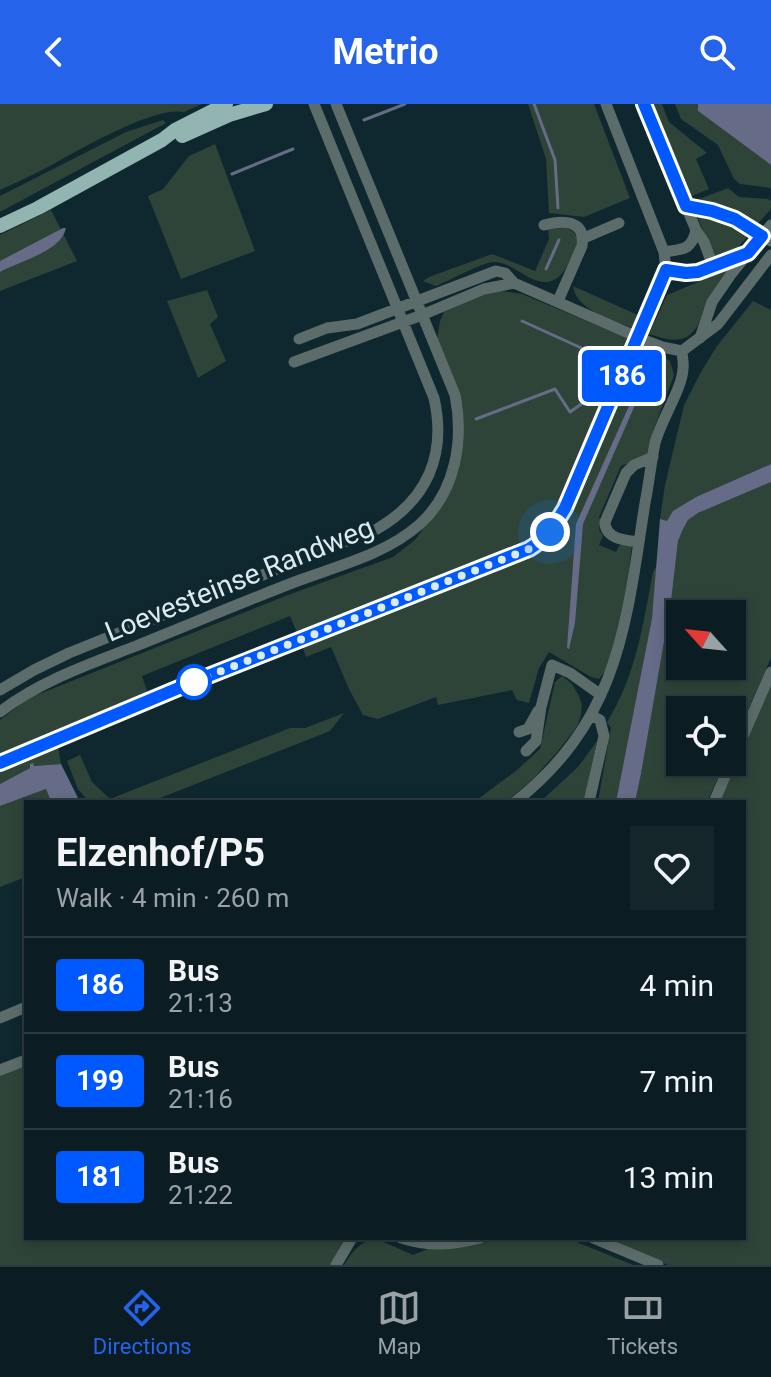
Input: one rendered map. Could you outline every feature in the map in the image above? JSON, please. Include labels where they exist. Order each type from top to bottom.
[{"type":"main road","points":[[0,226],[226,104]]},
{"type":"main road","points":[[162,140],[180,137],[229,115],[266,104]]},
{"type":"street","name":"Loevesteinse Randweg","points":[[0,690],[34,670],[113,634],[361,536],[397,518],[426,483],[439,441],[434,398],[314,104]]},
{"type":"street","name":"Loevesteinse Randweg","points":[[0,712],[42,686],[82,667],[384,549],[422,522],[450,480],[458,454],[460,423],[455,395],[336,104]]},
{"type":"street","points":[[0,763],[541,542],[565,508],[666,270],[664,252],[606,104]]},
{"type":"street","points":[[643,104],[713,266]]},
{"type":"street","points":[[686,206],[735,219],[766,239]]},
{"type":"street","points":[[544,225],[568,222],[578,227],[584,238],[558,301]]},
{"type":"street","points":[[584,238],[619,223]]},
{"type":"street","points":[[700,338],[712,302],[748,253],[766,239],[771,225]]},
{"type":"street","points":[[664,252],[681,251],[688,247],[694,240],[696,230]]},
{"type":"street","points":[[666,270],[698,272],[748,253]]},
{"type":"street","points":[[299,339],[327,328],[357,324],[491,272],[505,273],[514,283],[662,347],[682,351],[718,324],[771,255]]},
{"type":"street","points":[[294,362],[484,289],[514,283]]},
{"type":"street","points":[[517,800],[560,760],[591,715],[613,670],[625,627],[655,442],[683,371],[682,351]]},
{"type":"street","points":[[639,542],[608,534],[605,522],[626,473],[634,465],[653,457]]},
{"type":"street","points":[[526,751],[536,741],[552,665],[570,673],[601,695]]},
{"type":"street","points":[[34,670],[42,686]]},
{"type":"street","points":[[746,729],[771,672]]},
{"type":"street","points":[[519,732],[528,729],[541,707]]},
{"type":"street","points":[[589,800],[604,736],[600,720],[591,715]]},
{"type":"street","points":[[715,800],[725,776]]},
{"type":"street","points":[[0,1018],[24,1008]]},
{"type":"street","points":[[0,1070],[24,1061]]},
{"type":"street","points":[[336,1265],[351,1240]]},
{"type":"street","points":[[426,1241],[436,1245],[472,1240]]},
{"type":"street","points":[[598,1240],[658,1265]]},
{"type":"green space","points":[[0,104],[202,104],[184,112],[170,112],[134,123],[0,190]]},
{"type":"green space","points":[[528,104],[594,104],[630,198],[584,217],[549,213],[546,159]]},
{"type":"green space","points":[[652,104],[662,104],[669,122],[707,153],[696,159],[709,189],[689,197]]},
{"type":"green space","points":[[675,104],[698,104],[698,111],[771,165],[771,188],[740,184],[734,179],[718,145],[681,119]]},
{"type":"green space","points":[[163,120],[166,123],[0,212],[0,196],[126,132]]},
{"type":"green space","points":[[215,144],[255,251],[181,279],[148,196],[163,189],[189,156]]},
{"type":"green space","points":[[728,188],[739,197],[768,199],[771,209],[754,228],[734,213],[694,201]]},
{"type":"green space","points":[[51,210],[77,261],[0,291],[0,235]]},
{"type":"green space","points":[[702,212],[733,223],[749,235],[733,253],[716,261],[697,216]]},
{"type":"green space","points":[[562,227],[572,231],[579,240],[565,269],[553,281],[535,280],[506,264],[494,262],[436,286],[423,281],[492,254],[535,271],[549,239],[548,229]]},
{"type":"green space","points":[[738,261],[716,289],[693,332],[676,340],[649,334],[667,295],[710,277],[717,268]]},
{"type":"green space","points":[[573,286],[640,316],[635,329],[589,308],[581,302]]},
{"type":"green space","points":[[207,290],[218,317],[210,324],[226,361],[198,378],[167,301]]},
{"type":"green space","points":[[493,290],[522,294],[630,339],[542,531],[531,540],[297,633],[290,616],[142,676],[148,694],[0,756],[0,720],[29,698],[288,595],[393,557],[415,540],[432,516],[459,462],[464,439],[460,398],[437,339],[440,321],[444,312]]},
{"type":"green space","points":[[753,301],[771,310],[771,464],[696,497],[663,522],[660,519],[665,485],[684,405],[717,346]]},
{"type":"green space","points":[[643,347],[670,361],[674,375],[653,431],[648,454],[621,466],[599,517],[599,530],[603,536],[599,545],[616,552],[620,544],[632,545],[618,635],[607,668],[599,679],[549,652],[539,668],[529,703],[517,700],[512,690],[438,705],[436,697],[378,719],[363,715],[331,647],[306,657],[303,648],[535,553],[548,543],[562,528]]},
{"type":"green space","points":[[771,482],[771,658],[746,714],[746,696],[666,696],[666,776],[719,776],[708,800],[635,800],[666,631],[666,680],[746,680],[746,600],[671,600],[678,541],[683,528],[698,513]]},
{"type":"green space","points":[[657,565],[652,618],[619,791],[617,800],[598,800],[611,728],[607,722],[632,668]]},
{"type":"green space","points":[[562,676],[572,684],[579,696],[582,705],[578,725],[534,778],[508,800],[477,800],[540,749],[555,682]]},
{"type":"green space","points":[[771,679],[771,1265],[668,1265],[609,1240],[746,1240],[746,800],[718,800],[728,776],[746,776],[746,736]]},
{"type":"green space","points":[[344,713],[330,731],[155,800],[87,800],[78,789],[67,761],[80,755],[92,782],[110,799],[290,728],[305,728]]},
{"type":"green space","points":[[597,741],[584,800],[542,800],[578,767]]},
{"type":"green space","points":[[58,746],[61,764],[34,766],[32,763],[30,768],[0,784],[0,772]]},
{"type":"green space","points":[[46,789],[53,800],[24,800],[24,878],[0,887],[0,806]]},
{"type":"green space","points":[[24,1066],[24,1240],[345,1240],[332,1265],[0,1265],[0,1075]]},
{"type":"green space","points":[[435,1240],[572,1240],[633,1265],[344,1265],[352,1253],[367,1241],[383,1242],[413,1255],[428,1249]]},
{"type":"water","points":[[698,104],[771,104],[771,165],[698,111]]},
{"type":"water","points":[[66,228],[63,236],[48,250],[0,272],[0,261]]},
{"type":"water","points":[[638,386],[642,389],[583,524],[575,623],[569,649],[576,524]]},
{"type":"water","points":[[771,464],[771,482],[698,513],[688,520],[683,529],[678,541],[671,600],[666,600],[666,631],[635,800],[616,800],[652,618],[660,519],[667,521],[673,511],[696,497]]},
{"type":"water","points":[[30,764],[61,764],[79,800],[53,800],[46,789],[0,806],[0,784],[30,768]]},
{"type":"waterway","points":[[364,120],[405,104]]},
{"type":"waterway","points":[[534,104],[555,160],[558,208]]},
{"type":"waterway","points":[[232,174],[293,149]]},
{"type":"waterway","points":[[546,269],[559,240]]},
{"type":"waterway","points":[[476,419],[555,389],[570,412],[601,390],[610,361],[522,321]]},
{"type":"bus line","name":"186","points":[[0,763],[541,542],[565,508],[666,270],[698,272],[748,253],[762,236],[735,219],[686,206],[644,104]]},
{"type":"route","points":[[194,682],[529,549],[550,532]]}]
